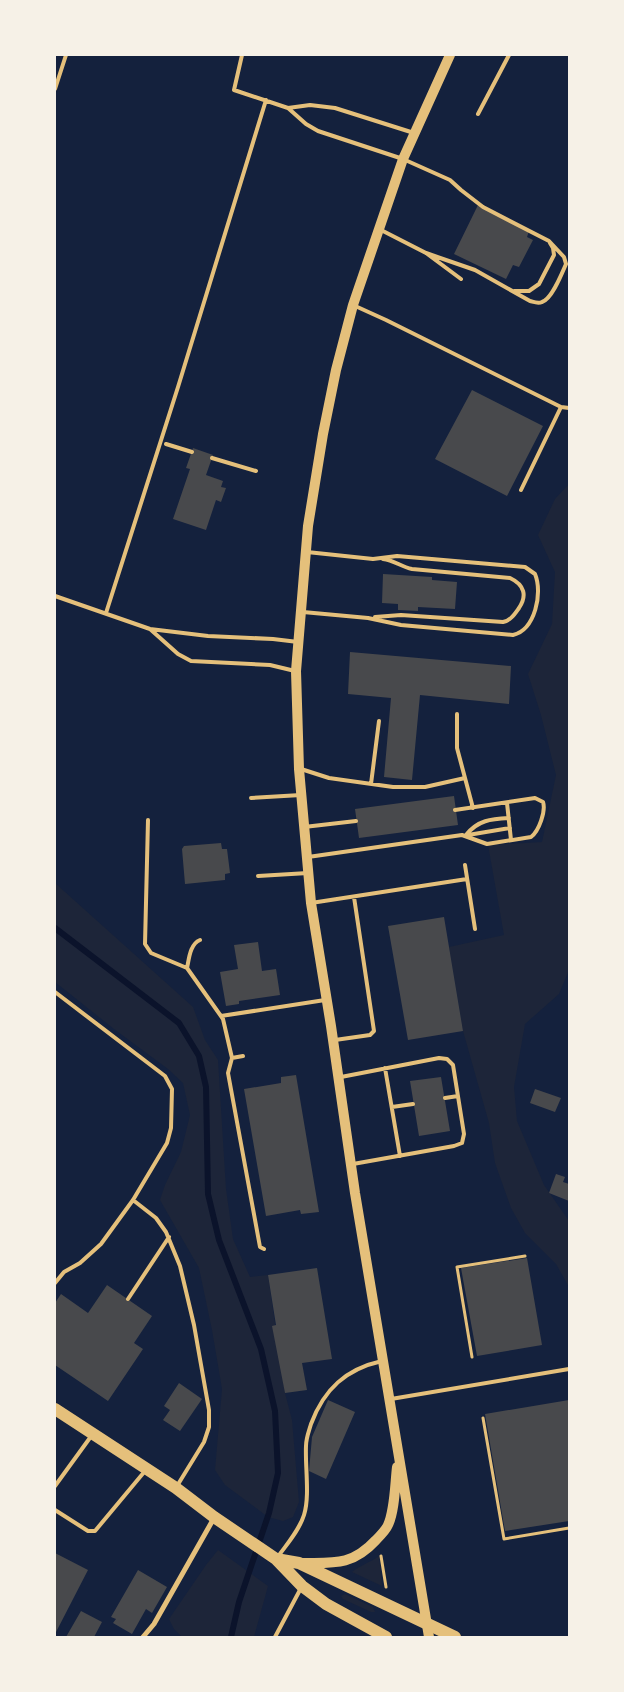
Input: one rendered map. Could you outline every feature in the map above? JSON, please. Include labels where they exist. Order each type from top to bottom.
[{"type":"main road","points":[[429,1637],[382,1361],[311,903],[299,769],[296,671],[308,526],[336,370],[353,305],[403,159],[450,55]]},
{"type":"main road","points":[[55,1409],[176,1488],[214,1517],[276,1559],[302,1586],[326,1604],[386,1637]]},
{"type":"main road","points":[[276,1559],[299,1563],[337,1563],[352,1558],[368,1548],[388,1526],[392,1514],[399,1456]]},
{"type":"main road","points":[[299,1563],[455,1637]]},
{"type":"street","points":[[143,1637],[154,1624],[214,1517]]},
{"type":"lane","points":[[55,89],[66,55]]},
{"type":"lane","points":[[242,55],[234,90],[288,108],[306,124],[318,131],[403,159],[450,180],[476,202],[546,239],[556,247],[564,257],[566,264],[549,297],[544,302],[535,303],[475,270],[426,253],[378,229]]},
{"type":"lane","points":[[478,114],[509,55]]},
{"type":"lane","points":[[106,613],[266,100]]},
{"type":"lane","points":[[288,108],[310,105],[335,108],[414,133]]},
{"type":"lane","points":[[510,290],[529,291],[538,284],[554,255],[553,248],[546,239]]},
{"type":"lane","points":[[426,253],[462,279]]},
{"type":"lane","points":[[353,305],[562,407],[569,408]]},
{"type":"lane","points":[[521,490],[562,407]]},
{"type":"lane","points":[[166,444],[192,452]]},
{"type":"lane","points":[[212,458],[256,471]]},
{"type":"lane","points":[[306,552],[390,560],[412,569],[510,578],[521,586],[524,596],[521,605],[514,614],[503,622],[401,615],[368,618]]},
{"type":"lane","points":[[301,612],[368,618],[401,625],[513,635],[519,634],[529,623],[536,604],[537,578],[532,571],[524,567],[396,556],[378,559]]},
{"type":"lane","points":[[55,596],[150,629],[208,636],[298,642]]},
{"type":"lane","points":[[150,629],[178,654],[191,661],[270,665],[296,671]]},
{"type":"lane","points":[[457,714],[457,748],[473,808]]},
{"type":"lane","points":[[372,784],[379,721]]},
{"type":"lane","points":[[299,769],[329,778],[393,787],[425,787],[465,778]]},
{"type":"lane","points":[[251,798],[301,795]]},
{"type":"lane","points":[[456,810],[535,798],[544,805],[534,836],[484,844],[466,835]]},
{"type":"lane","points":[[507,802],[511,840]]},
{"type":"lane","points":[[466,835],[482,821],[509,818]]},
{"type":"lane","points":[[148,820],[145,944],[151,953],[187,968],[225,1024],[232,1058],[228,1073],[260,1247],[264,1249]]},
{"type":"lane","points":[[303,828],[356,821]]},
{"type":"lane","points":[[306,857],[510,828]]},
{"type":"lane","points":[[464,865],[476,929]]},
{"type":"lane","points":[[258,876],[308,873]]},
{"type":"lane","points":[[311,903],[467,879]]},
{"type":"lane","points":[[333,1041],[370,1035],[374,1031],[354,897]]},
{"type":"lane","points":[[187,968],[193,945],[200,940]]},
{"type":"lane","points":[[55,992],[166,1076],[170,1083],[172,1099],[170,1135],[167,1143],[133,1200],[101,1244],[88,1257],[64,1272],[55,1283]]},
{"type":"lane","points":[[221,1016],[327,1000]]},
{"type":"lane","points":[[232,1058],[243,1056]]},
{"type":"lane","points":[[338,1078],[447,1058],[453,1065],[464,1134],[462,1143],[454,1146],[351,1165]]},
{"type":"lane","points":[[385,1068],[400,1156]]},
{"type":"lane","points":[[445,1098],[458,1096]]},
{"type":"lane","points":[[392,1107],[413,1104]]},
{"type":"lane","points":[[133,1200],[156,1218],[169,1237],[180,1266],[194,1325],[209,1410],[209,1427],[204,1442],[176,1488]]},
{"type":"lane","points":[[128,1299],[169,1237]]},
{"type":"lane","points":[[276,1559],[298,1528],[304,1514],[306,1444],[321,1402],[327,1393],[345,1377],[359,1368],[382,1361]]},
{"type":"lane","points":[[389,1399],[569,1369]]},
{"type":"lane","points":[[55,1486],[93,1434]]},
{"type":"lane","points":[[55,1510],[88,1531],[95,1531],[147,1469]]},
{"type":"lane","points":[[274,1637],[302,1586]]},
{"type":"path","points":[[472,1357],[457,1268],[525,1256]]},
{"type":"path","points":[[484,1418],[504,1539],[569,1528]]},
{"type":"path","points":[[382,1556],[386,1587]]},
{"type":"shaded area","points":[[569,484],[569,970],[559,994],[525,1024],[514,1087],[517,1121],[544,1185],[569,1221],[569,1287],[556,1264],[525,1233],[511,1208],[495,1163],[489,1123],[463,1031],[449,947],[504,935],[488,845],[542,842],[556,775],[541,715],[528,674],[552,624],[555,572],[538,535],[555,499]]},
{"type":"shaded area","points":[[55,883],[193,1007],[205,1040],[218,1060],[226,1189],[233,1239],[250,1277],[268,1275],[285,1393],[292,1420],[299,1502],[293,1517],[283,1521],[268,1517],[225,1485],[215,1470],[222,1389],[212,1330],[199,1268],[160,1200],[181,1152],[190,1115],[183,1083],[168,1069],[55,982]]},
{"type":"shaded area","points":[[218,1550],[268,1586],[254,1637],[182,1637],[174,1629],[169,1619]]},
{"type":"shaded area","points":[[379,1556],[382,1586],[352,1572],[358,1568]]},
{"type":"shaded area","points":[[345,1594],[373,1607],[375,1612],[371,1612],[343,1599],[341,1596]]},
{"type":"building","points":[[478,205],[529,231],[527,237],[533,240],[519,267],[513,265],[506,279],[454,254]]},
{"type":"building","points":[[472,390],[543,426],[507,496],[435,459]]},
{"type":"building","points":[[193,448],[213,455],[206,475],[223,481],[221,487],[226,488],[221,502],[216,500],[206,530],[173,519],[190,469],[186,468]]},
{"type":"building","points":[[383,574],[432,577],[432,580],[457,582],[455,609],[418,607],[418,611],[398,610],[398,604],[382,603]]},
{"type":"building","points":[[350,652],[511,666],[509,704],[420,695],[412,780],[384,777],[391,698],[348,694]]},
{"type":"building","points":[[454,796],[458,825],[359,838],[355,809]]},
{"type":"building","points":[[221,843],[222,849],[227,849],[230,873],[225,874],[225,880],[185,884],[182,849],[184,846]]},
{"type":"building","points":[[444,917],[463,1031],[408,1040],[388,926]]},
{"type":"building","points":[[258,942],[262,971],[276,969],[280,995],[239,1001],[239,1004],[226,1006],[220,972],[238,969],[234,945]]},
{"type":"building","points":[[296,1075],[319,1212],[301,1214],[300,1210],[266,1216],[244,1089],[281,1083],[281,1077]]},
{"type":"building","points":[[441,1077],[450,1131],[419,1136],[410,1081]]},
{"type":"building","points":[[535,1089],[561,1098],[555,1112],[530,1103]]},
{"type":"building","points":[[556,1174],[565,1177],[563,1182],[569,1184],[569,1201],[549,1193]]},
{"type":"building","points":[[527,1258],[542,1345],[477,1356],[461,1268]]},
{"type":"building","points":[[317,1268],[332,1359],[302,1363],[307,1390],[285,1393],[272,1326],[276,1325],[268,1275]]},
{"type":"building","points":[[107,1285],[152,1316],[134,1343],[143,1349],[108,1401],[55,1365],[55,1303],[61,1294],[88,1313]]},
{"type":"building","points":[[179,1383],[202,1399],[180,1431],[163,1420],[170,1410],[164,1406]]},
{"type":"building","points":[[328,1400],[355,1412],[326,1479],[309,1471],[312,1437]]},
{"type":"building","points":[[569,1400],[569,1521],[505,1531],[485,1414]]},
{"type":"building","points":[[55,1553],[88,1570],[55,1634]]},
{"type":"building","points":[[138,1570],[167,1587],[152,1613],[146,1609],[132,1634],[113,1623],[116,1619],[111,1617]]},
{"type":"building","points":[[81,1611],[102,1622],[94,1637],[66,1637]]},
{"type":"waterway","points":[[55,928],[179,1023],[199,1056],[206,1087],[208,1194],[219,1240],[261,1349],[275,1411],[278,1473],[269,1513],[239,1602],[231,1637]]}]
